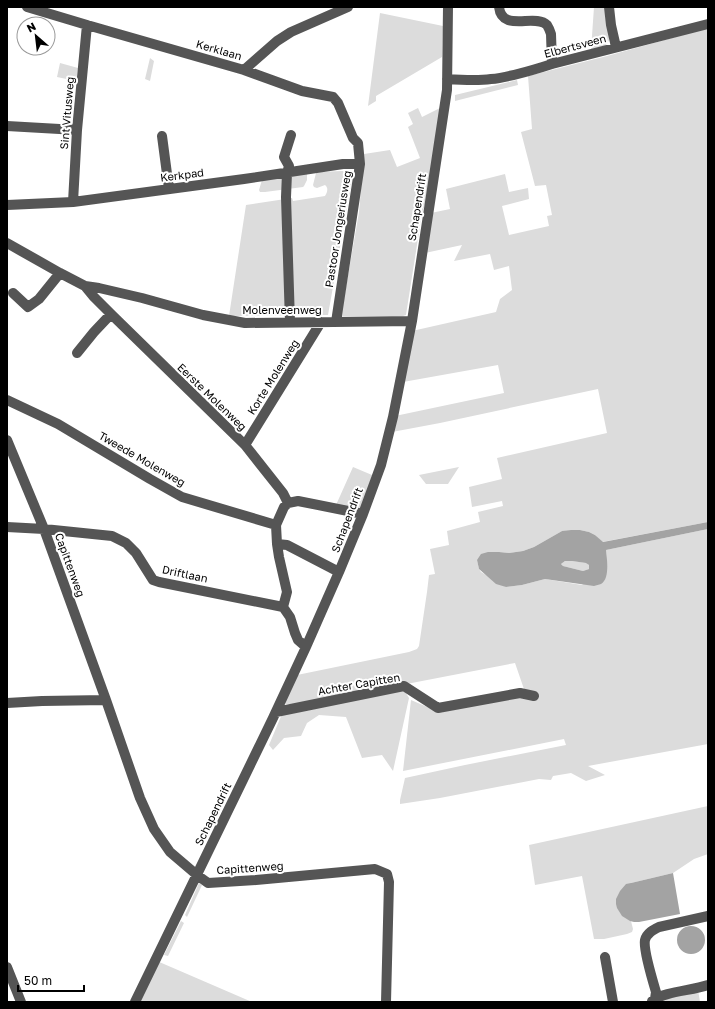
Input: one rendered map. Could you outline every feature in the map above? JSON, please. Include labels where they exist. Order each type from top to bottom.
[{"type":"street","name":"Kerklaan","points":[[28,7],[244,70],[302,91],[333,97],[338,103],[353,138],[358,143],[360,164]]},
{"type":"street","points":[[244,70],[277,41],[291,32],[348,7]]},
{"type":"street","name":"Schapendrift","points":[[135,1002],[306,647],[363,514],[381,465],[393,417],[412,321],[447,90],[448,7]]},
{"type":"street","points":[[499,7],[501,14],[512,22],[539,21],[546,24],[551,34],[552,64]]},
{"type":"street","points":[[609,7],[616,47]]},
{"type":"street","name":"Elbertsveen","points":[[448,79],[492,79],[708,24]]},
{"type":"street","name":"Sint Vitusweg","points":[[73,202],[77,130],[87,25]]},
{"type":"street","points":[[7,126],[77,130]]},
{"type":"street","points":[[290,134],[284,156],[290,166],[286,174],[290,322]]},
{"type":"street","points":[[162,136],[169,189]]},
{"type":"street","name":"Kerkpad","points":[[7,205],[73,202],[286,174],[343,164],[360,164]]},
{"type":"street","name":"Pastoor Jongeriusweg","points":[[336,322],[360,164]]},
{"type":"street","name":"Eerste Molenweg","points":[[7,243],[85,286],[94,297],[245,446],[283,493],[288,503]]},
{"type":"street","points":[[13,293],[28,307],[39,299],[60,273]]},
{"type":"street","name":"Molenveenweg","points":[[85,286],[142,298],[203,315],[245,323],[412,321]]},
{"type":"street","points":[[77,353],[111,314]]},
{"type":"street","name":"Korte Molenweg","points":[[245,446],[321,322]]},
{"type":"street","name":"Tweede Molenweg","points":[[7,400],[58,424],[150,479],[182,496],[276,525]]},
{"type":"street","name":"Capittenweg","points":[[7,440],[44,529],[140,798],[154,829],[170,852],[196,875],[208,882],[256,880],[375,869],[387,874],[389,882],[386,1002]]},
{"type":"street","points":[[306,647],[298,640],[290,617],[283,607],[287,592],[279,557],[276,525],[284,507],[288,503],[298,501],[363,514]]},
{"type":"street","name":"Driftlaan","points":[[7,527],[112,536],[126,543],[136,553],[154,580],[283,607]]},
{"type":"street","points":[[277,544],[287,545],[339,572]]},
{"type":"street","name":"Achter Capitten","points":[[276,712],[404,686],[438,708],[520,693],[534,696]]},
{"type":"street","points":[[7,703],[106,700]]},
{"type":"street","points":[[653,1000],[656,992],[645,948],[645,939],[648,934],[652,930],[659,927],[708,916]]},
{"type":"street","points":[[605,957],[613,1002]]},
{"type":"street","points":[[7,968],[20,1002]]},
{"type":"street","points":[[653,1000],[663,995],[708,985]]},
{"type":"shaded area","points":[[594,7],[607,7],[611,36],[605,46],[591,50]]},
{"type":"shaded area","points":[[380,13],[443,26],[442,57],[376,96],[376,101],[368,106]]},
{"type":"shaded area","points":[[708,28],[708,522],[602,542],[595,535],[589,532],[580,530],[562,531],[534,547],[523,551],[509,553],[499,552],[477,560],[481,572],[506,587],[522,585],[545,579],[582,585],[607,562],[606,550],[708,529],[708,744],[588,766],[605,775],[586,781],[571,773],[553,776],[551,780],[539,779],[400,804],[405,778],[566,745],[564,739],[403,771],[411,700],[432,709],[525,692],[515,663],[303,704],[286,704],[284,702],[297,675],[409,652],[417,649],[419,646],[429,575],[435,574],[430,549],[449,545],[447,531],[480,522],[478,512],[503,506],[502,501],[472,507],[469,487],[502,479],[497,458],[607,433],[598,389],[392,432],[395,416],[504,393],[498,365],[403,382],[412,331],[496,312],[500,299],[512,290],[509,266],[494,270],[490,254],[454,261],[462,245],[425,253],[431,213],[450,209],[446,189],[505,174],[509,192],[528,188],[529,199],[502,206],[509,235],[549,226],[547,216],[552,215],[546,185],[535,186],[521,132],[532,129],[528,76]]},
{"type":"shaded area","points":[[150,58],[154,61],[150,81],[145,79]]},
{"type":"shaded area","points":[[60,63],[78,68],[76,81],[57,77]]},
{"type":"shaded area","points":[[517,80],[518,85],[455,101],[455,95]]},
{"type":"shaded area","points":[[418,108],[422,117],[440,108],[427,199],[422,213],[406,315],[341,316],[359,212],[364,154],[390,150],[397,167],[420,158],[408,127],[413,124],[408,113]]},
{"type":"shaded area","points":[[347,171],[353,174],[328,315],[229,316],[246,205],[292,198],[293,201],[325,196],[327,189],[325,185],[317,188],[313,185],[316,173]]},
{"type":"shaded area","points":[[307,174],[307,180],[303,187],[265,192],[260,192],[259,190],[262,180]]},
{"type":"shaded area","points":[[353,467],[372,475],[362,507],[356,511],[336,505]]},
{"type":"shaded area","points":[[459,467],[448,484],[426,484],[419,475]]},
{"type":"shaded area","points":[[708,522],[708,529],[606,550],[606,578],[601,584],[594,586],[545,579],[522,585],[506,587],[496,584],[479,569],[477,560],[481,554],[488,552],[509,553],[523,551],[534,547],[562,531],[580,530],[589,532],[603,542]],"holes":[[[565,561],[586,563],[589,565],[589,569],[583,571],[563,566],[561,564]]]},
{"type":"shaded area","points":[[565,561],[587,563],[589,565],[589,569],[583,571],[563,566],[561,564]]},
{"type":"shaded area","points":[[403,688],[409,698],[393,771],[382,755],[362,758],[346,717],[319,715],[307,723],[301,736],[284,738],[273,750],[269,745],[282,714]]},
{"type":"shaded area","points":[[708,806],[708,854],[694,859],[673,873],[631,883],[630,921],[633,929],[632,932],[604,939],[594,939],[582,876],[535,885],[529,845]]},
{"type":"shaded area","points":[[673,873],[680,914],[639,922],[630,921],[622,916],[617,908],[616,899],[626,884]]},
{"type":"shaded area","points":[[199,883],[202,885],[187,917],[185,915]]},
{"type":"shaded area","points":[[181,921],[184,923],[168,956],[164,955]]},
{"type":"shaded area","points":[[691,926],[697,927],[701,930],[704,934],[704,946],[701,950],[697,953],[691,954],[685,953],[681,950],[678,946],[677,940],[678,934],[681,930],[685,927]]},
{"type":"shaded area","points":[[157,961],[252,1002],[138,1002]]},
{"type":"shaded area","points":[[698,990],[700,1002],[660,1002],[662,999]]}]
